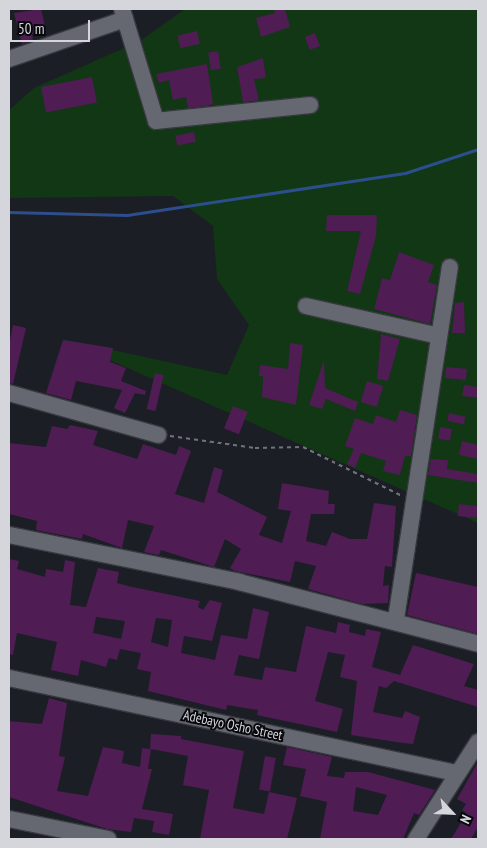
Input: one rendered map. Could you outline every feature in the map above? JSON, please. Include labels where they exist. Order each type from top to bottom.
[{"type":"street","points":[[9,59],[123,14],[156,121],[310,105]]},
{"type":"street","points":[[396,619],[411,507],[450,267]]},
{"type":"street","points":[[306,306],[439,336]]},
{"type":"street","points":[[9,393],[158,435]]},
{"type":"street","points":[[9,535],[396,619],[478,644]]},
{"type":"street","name":"Adebayo Osho Street","points":[[9,678],[457,773]]},
{"type":"street","points":[[416,839],[478,742]]},
{"type":"street","points":[[9,819],[108,839]]},
{"type":"path","points":[[158,435],[255,448],[303,447],[396,490],[411,507]]},
{"type":"green space","points":[[185,9],[478,9],[478,523],[62,339],[227,375],[249,325],[217,279],[213,226],[173,196],[9,198],[9,110],[34,88],[140,41]]},
{"type":"building","points":[[41,9],[46,31],[32,34],[33,40],[22,44],[14,13]]},
{"type":"building","points":[[274,9],[285,9],[290,27],[261,37],[256,18],[275,13]]},
{"type":"building","points":[[197,31],[200,44],[180,48],[178,35]]},
{"type":"building","points":[[315,33],[320,46],[310,50],[305,37]]},
{"type":"building","points":[[218,51],[221,69],[211,70],[208,53]]},
{"type":"building","points":[[263,58],[266,78],[254,79],[259,100],[243,102],[237,67]]},
{"type":"building","points":[[207,64],[213,104],[207,106],[188,108],[186,97],[173,100],[169,80],[159,83],[156,74]]},
{"type":"building","points":[[92,77],[97,103],[46,112],[41,87]]},
{"type":"building","points":[[194,132],[196,142],[177,145],[175,136]]},
{"type":"building","points":[[327,215],[377,215],[376,236],[360,294],[347,291],[361,231],[326,231]]},
{"type":"building","points":[[399,252],[434,265],[428,282],[437,285],[430,324],[374,309],[382,278],[390,280]]},
{"type":"building","points":[[464,302],[465,333],[452,333],[455,303]]},
{"type":"building","points":[[13,325],[26,328],[13,384],[9,383],[9,345]]},
{"type":"building","points":[[381,334],[400,339],[388,381],[377,379]]},
{"type":"building","points":[[63,340],[113,348],[110,362],[126,368],[121,381],[146,391],[145,395],[135,393],[125,413],[114,408],[122,390],[76,381],[71,400],[46,393]]},
{"type":"building","points":[[290,343],[303,345],[296,405],[262,397],[263,376],[259,376],[260,365],[288,369]]},
{"type":"building","points":[[324,360],[325,388],[358,402],[355,411],[326,399],[322,409],[309,405]]},
{"type":"building","points":[[446,367],[467,369],[466,380],[445,378]]},
{"type":"building","points":[[155,373],[164,375],[155,411],[147,409]]},
{"type":"building","points":[[367,381],[383,386],[377,407],[361,402]]},
{"type":"building","points":[[464,385],[478,387],[478,398],[462,396]]},
{"type":"building","points":[[233,406],[248,412],[239,434],[224,428]]},
{"type":"building","points":[[400,410],[417,415],[411,456],[405,456],[400,475],[383,471],[386,461],[361,453],[355,468],[347,464],[354,449],[345,446],[355,418],[373,424],[376,415],[396,422]]},
{"type":"building","points":[[449,413],[466,417],[464,425],[447,421]]},
{"type":"building","points":[[70,425],[98,431],[93,445],[137,459],[143,444],[176,455],[179,446],[191,451],[175,494],[204,503],[214,467],[223,470],[217,492],[267,517],[259,535],[282,543],[291,511],[278,509],[282,483],[329,491],[328,504],[335,504],[334,514],[311,514],[306,541],[326,546],[332,532],[350,539],[367,539],[374,503],[396,506],[392,567],[385,566],[383,586],[389,585],[388,603],[362,604],[308,589],[316,566],[295,561],[290,582],[235,571],[230,568],[241,549],[225,539],[214,567],[161,550],[159,555],[144,552],[154,526],[128,520],[122,548],[83,534],[82,539],[36,530],[37,521],[9,514],[9,443],[46,447],[52,426],[67,429]]},
{"type":"building","points":[[440,427],[452,429],[450,441],[438,439]]},
{"type":"building","points":[[462,441],[478,445],[478,459],[459,455]]},
{"type":"building","points":[[431,459],[448,460],[447,469],[478,474],[478,483],[428,475]]},
{"type":"building","points":[[459,504],[478,506],[477,518],[458,516]]},
{"type":"building","points":[[9,559],[19,561],[17,569],[45,577],[46,569],[63,572],[65,560],[75,562],[70,605],[86,607],[98,568],[119,572],[117,583],[200,601],[198,607],[203,610],[210,600],[222,603],[212,641],[184,636],[181,653],[215,660],[221,635],[247,639],[253,608],[269,612],[259,659],[239,655],[234,675],[262,680],[265,667],[296,672],[306,626],[336,633],[338,622],[350,625],[349,632],[365,636],[366,629],[381,632],[372,667],[400,675],[413,645],[474,664],[464,686],[478,690],[478,707],[394,681],[386,688],[379,686],[373,712],[402,718],[405,711],[420,717],[413,744],[403,743],[351,735],[357,681],[340,677],[345,655],[328,652],[315,701],[343,709],[337,732],[257,715],[258,710],[227,705],[226,710],[148,691],[151,672],[137,669],[141,653],[120,649],[117,660],[109,658],[106,667],[81,660],[78,676],[51,670],[57,642],[17,633],[13,655],[9,654]],"holes":[[[96,617],[125,621],[121,639],[93,633]],[[156,618],[172,620],[168,647],[151,642]]]},
{"type":"building","points":[[416,573],[478,587],[478,634],[407,615]]},
{"type":"building","points":[[49,698],[67,703],[59,756],[65,757],[57,791],[88,796],[103,747],[124,751],[122,763],[140,767],[142,748],[150,749],[151,734],[181,736],[181,739],[244,751],[233,808],[264,814],[269,792],[297,798],[287,839],[200,839],[209,790],[183,785],[188,756],[151,749],[148,769],[152,769],[142,809],[173,814],[169,835],[152,832],[154,821],[134,818],[131,832],[107,829],[9,797],[9,721],[42,724]]},
{"type":"building","points":[[287,747],[332,757],[327,776],[344,778],[345,772],[368,772],[435,790],[419,815],[414,813],[403,839],[320,839],[327,802],[300,796],[306,769],[283,765]],"holes":[[[356,787],[387,795],[378,815],[353,811]]]},
{"type":"building","points":[[265,756],[276,758],[270,791],[259,789]]},
{"type":"building","points":[[478,762],[478,827],[471,839],[451,839],[467,813],[462,810],[466,804],[457,799]]},
{"type":"waterway","points":[[9,212],[127,215],[405,173],[478,149]]}]
